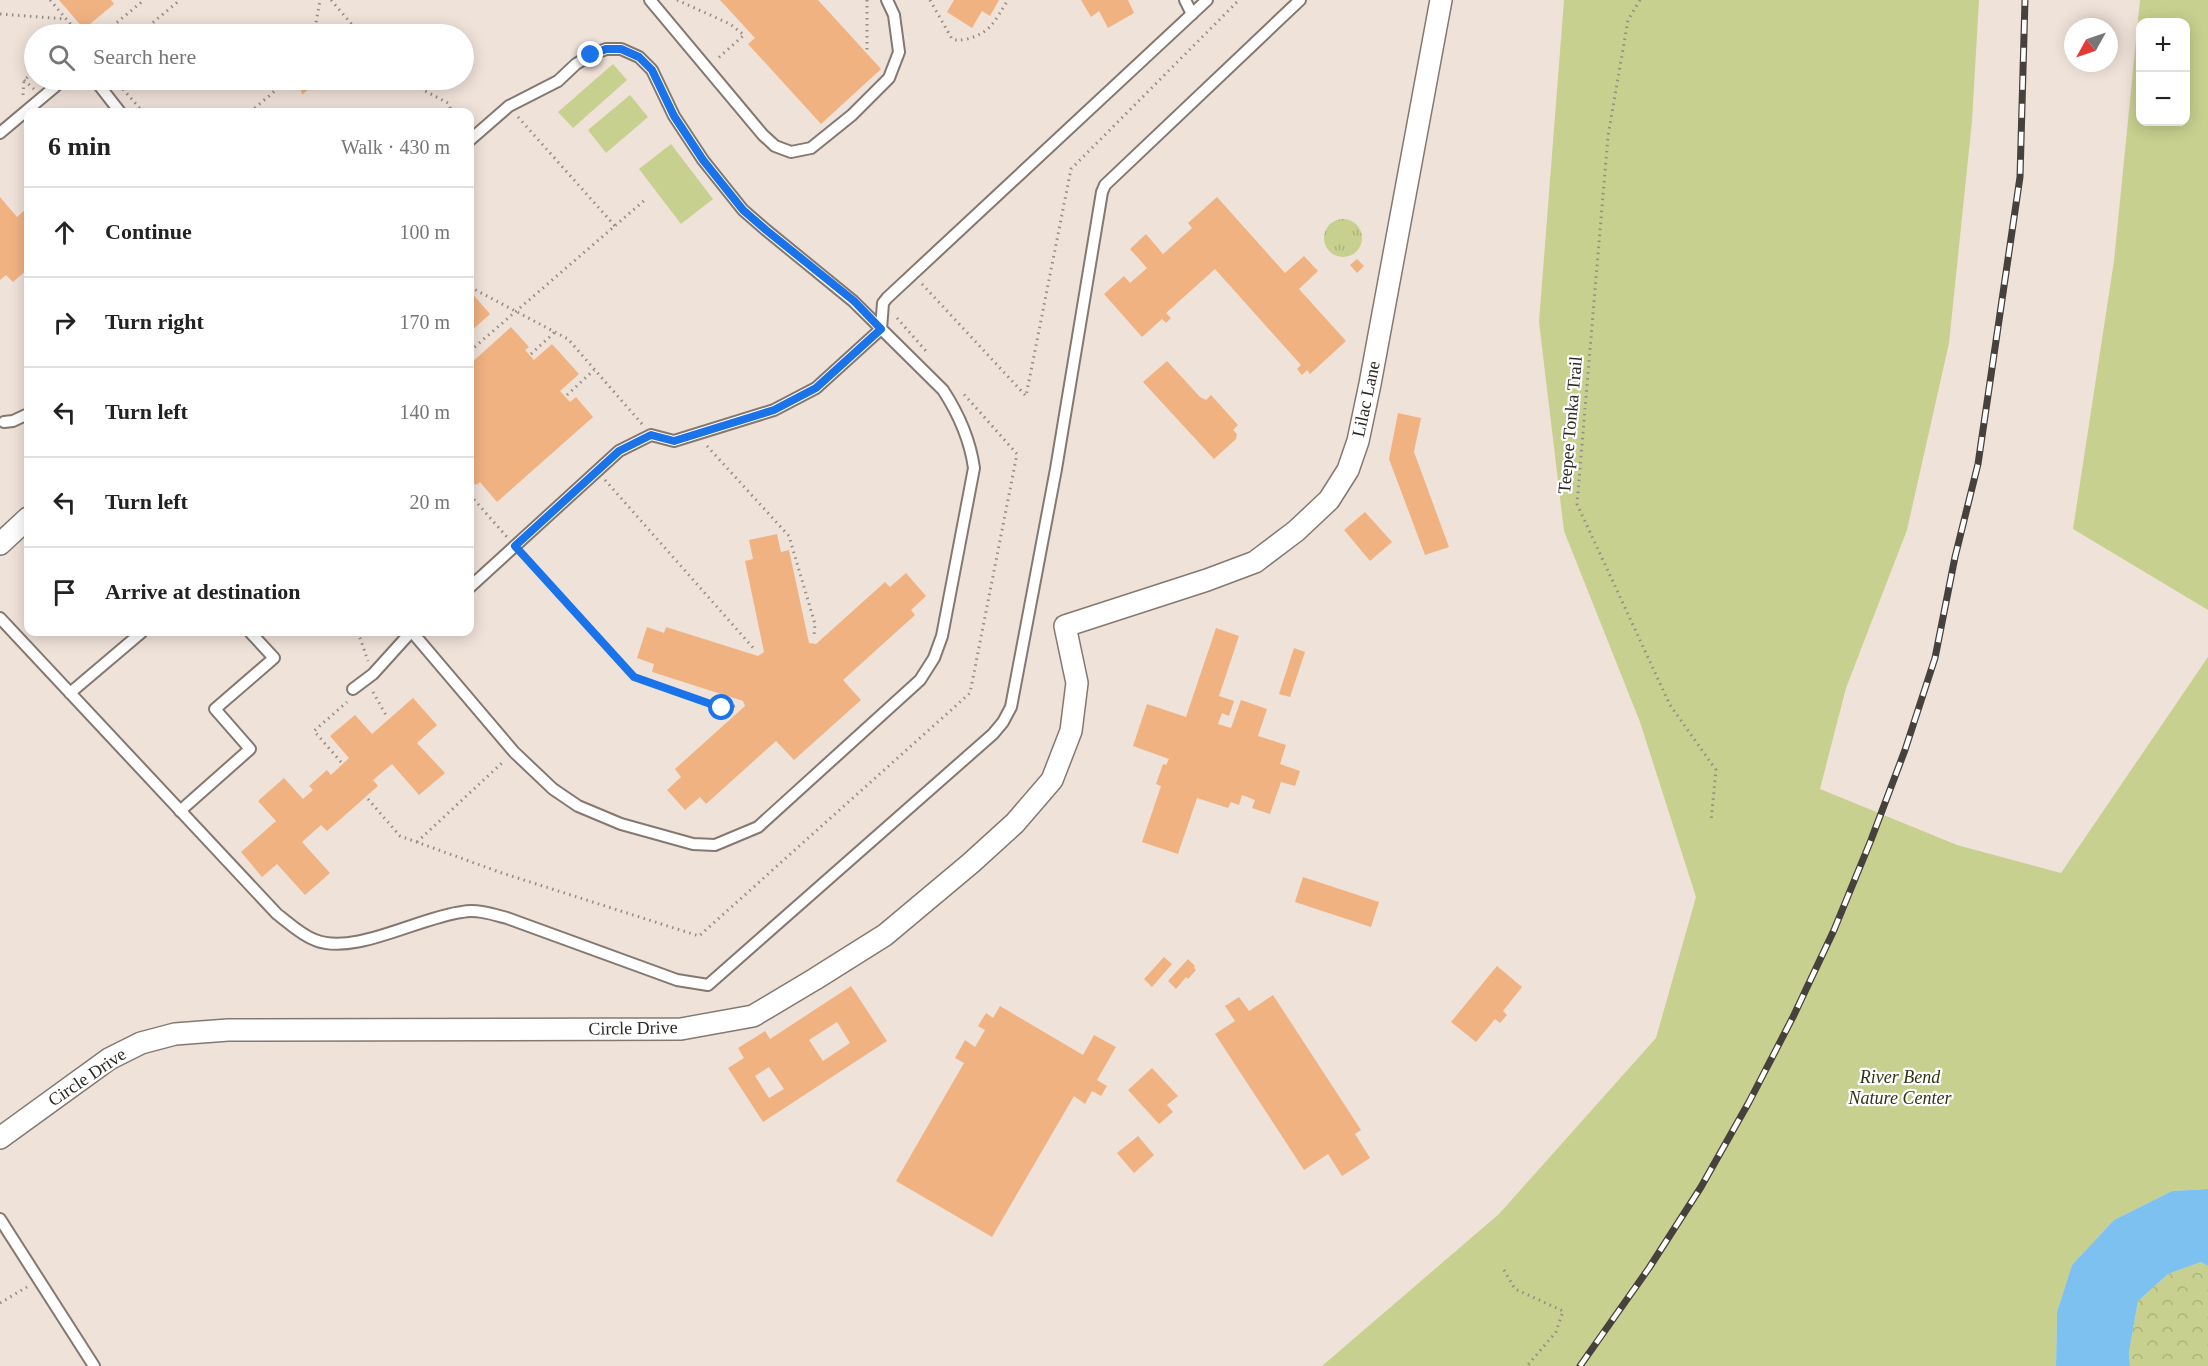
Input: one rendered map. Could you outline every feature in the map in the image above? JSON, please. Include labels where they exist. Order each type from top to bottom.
[{"type":"street","name":"Lilac Lane","points":[[1065,626],[1256,562],[1296,531],[1329,500],[1348,470],[1358,441],[1370,384],[1441,0]]},
{"type":"street","points":[[0,544],[24,522]]},
{"type":"street","name":"Circle Drive","points":[[0,1138],[109,1059],[141,1043],[175,1034],[228,1030],[681,1029],[753,1016],[885,935],[972,863],[1015,823],[1052,780],[1071,731],[1077,683],[1065,626]]},
{"type":"lane","points":[[650,0],[763,135],[775,146],[790,152],[811,148],[852,115],[889,78],[899,52],[894,15],[887,0]]},
{"type":"lane","points":[[1185,0],[1192,14]]},
{"type":"lane","points":[[474,583],[619,451],[651,435],[674,441],[774,410],[809,392],[838,369],[881,329],[883,303],[1207,0]]},
{"type":"lane","points":[[0,618],[277,915],[315,940],[335,944],[357,942],[462,911],[481,912],[507,918],[677,980],[708,985],[1003,722],[1011,707],[1056,469],[1102,192],[1105,185],[1300,0]]},
{"type":"lane","points":[[414,636],[514,752],[553,789],[578,806],[621,824],[669,839],[693,844],[715,845],[758,827],[920,680],[934,658],[942,636],[974,468],[972,453],[963,428],[943,390],[854,301],[743,210],[703,160],[674,116],[652,70],[639,57],[621,49],[606,49],[591,55],[576,64],[558,81],[509,106],[474,137]]},
{"type":"lane","points":[[29,108],[51,90]]},
{"type":"lane","points":[[103,90],[117,108]]},
{"type":"lane","points":[[0,133],[24,112]]},
{"type":"lane","points":[[4,422],[24,416]]},
{"type":"lane","points":[[70,693],[137,636]]},
{"type":"lane","points":[[180,811],[250,749],[214,709],[274,658],[254,636]]},
{"type":"lane","points":[[353,693],[407,636]]},
{"type":"lane","points":[[0,1219],[94,1366]]},
{"type":"path","points":[[50,0],[70,24]]},
{"type":"path","points":[[115,24],[144,0]]},
{"type":"path","points":[[151,24],[180,0]]},
{"type":"path","points":[[316,24],[320,0]]},
{"type":"path","points":[[331,0],[351,24]]},
{"type":"path","points":[[677,0],[730,24],[744,35],[707,68]]},
{"type":"path","points":[[867,0],[867,50]]},
{"type":"path","points":[[930,0],[952,39],[958,40],[985,33],[1008,0]]},
{"type":"path","points":[[913,274],[1026,396],[1071,169],[1239,0]]},
{"type":"path","name":"Teepee Tonka Trail","points":[[1640,0],[1628,20],[1608,136],[1577,504],[1670,705],[1716,770],[1711,822]]},
{"type":"path","points":[[0,14],[66,19]]},
{"type":"path","points":[[21,115],[24,80]]},
{"type":"path","points":[[124,90],[140,108]]},
{"type":"path","points":[[255,108],[276,90]]},
{"type":"path","points":[[423,90],[448,103],[450,108]]},
{"type":"path","points":[[509,106],[615,226]]},
{"type":"path","points":[[474,348],[646,199]]},
{"type":"path","points":[[474,289],[568,339],[651,435]]},
{"type":"path","points":[[883,303],[930,356]]},
{"type":"path","points":[[531,354],[555,332]]},
{"type":"path","points":[[567,395],[595,369]]},
{"type":"path","points":[[368,799],[400,836],[502,873],[699,936],[970,693],[1017,454],[962,392]]},
{"type":"path","points":[[696,434],[789,536],[815,624],[814,636]]},
{"type":"path","points":[[597,471],[755,650]]},
{"type":"path","points":[[474,500],[634,677],[722,708],[735,706]]},
{"type":"path","points":[[359,636],[374,678],[368,683],[387,717]]},
{"type":"path","points":[[341,762],[314,731],[353,693]]},
{"type":"path","points":[[417,842],[514,752]]},
{"type":"path","points":[[1504,1270],[1515,1289],[1563,1311],[1556,1332],[1527,1366]]},
{"type":"green space","name":"River Bend Nature Center","points":[[1564,0],[1979,0],[1972,121],[1949,343],[1907,530],[1846,688],[1820,789],[1957,845],[2061,873],[2208,657],[2208,1189],[2172,1191],[2114,1220],[2072,1265],[2057,1312],[2056,1366],[1322,1366],[1499,1214],[1656,1038],[1696,897],[1640,722],[1564,531],[1539,322]]},
{"type":"green space","points":[[2140,0],[2208,0],[2208,610],[2073,529],[2114,261],[2136,40],[2136,126],[2190,126],[2190,18],[2138,18]]},
{"type":"green space","points":[[613,64],[627,80],[573,128],[558,112]]},
{"type":"green space","points":[[630,95],[648,117],[606,153],[588,130]]},
{"type":"green space","points":[[671,144],[713,199],[681,224],[639,169]]},
{"type":"green space","points":[[1343,219],[1357,224],[1362,238],[1357,252],[1343,257],[1329,252],[1324,238],[1329,224]]},
{"type":"green space","points":[[2201,1262],[2208,1266],[2208,1366],[2130,1366],[2129,1352],[2138,1301],[2168,1274]]},
{"type":"water","points":[[2208,1189],[2208,1266],[2201,1262],[2168,1274],[2138,1301],[2129,1352],[2130,1366],[2056,1366],[2057,1312],[2072,1265],[2114,1220],[2172,1191]]},
{"type":"building","points":[[59,0],[111,0],[114,4],[90,24],[80,24]]},
{"type":"building","points":[[720,0],[818,0],[881,69],[821,124],[748,44],[755,38]]},
{"type":"building","points":[[954,0],[999,0],[990,16],[982,11],[972,28],[947,12]]},
{"type":"building","points":[[1081,0],[1128,0],[1134,13],[1108,28],[1099,11],[1091,17]]},
{"type":"building","points":[[0,197],[17,217],[24,211],[24,272],[13,282],[6,275],[0,280]]},
{"type":"building","points":[[1217,197],[1285,273],[1304,256],[1318,271],[1299,289],[1346,341],[1310,374],[1307,370],[1302,375],[1297,369],[1301,365],[1215,269],[1166,313],[1171,318],[1166,323],[1162,319],[1142,337],[1104,294],[1124,276],[1130,283],[1147,268],[1130,249],[1146,234],[1163,254],[1192,228],[1188,223]]},
{"type":"building","points":[[1357,259],[1364,266],[1357,273],[1350,265]]},
{"type":"building","points":[[474,296],[490,314],[474,328]]},
{"type":"building","points":[[511,327],[529,347],[525,350],[534,360],[552,344],[579,374],[560,391],[570,402],[576,397],[593,417],[497,502],[480,482],[476,485],[474,483],[474,360]]},
{"type":"building","points":[[1167,361],[1200,397],[1206,400],[1211,395],[1238,425],[1233,430],[1237,434],[1236,439],[1214,459],[1143,382]]},
{"type":"building","points":[[1398,413],[1421,418],[1414,452],[1449,547],[1425,555],[1389,459]]},
{"type":"building","points":[[1365,512],[1392,542],[1370,561],[1344,530]]},
{"type":"building","points":[[777,534],[781,552],[789,550],[809,643],[816,644],[885,582],[890,587],[906,573],[926,596],[911,610],[915,615],[843,680],[861,700],[794,760],[776,741],[706,804],[700,797],[685,810],[667,790],[681,777],[675,769],[745,706],[743,701],[652,672],[654,664],[637,658],[647,627],[664,633],[666,627],[758,656],[764,652],[745,561],[753,559],[749,540]]},
{"type":"building","points":[[1216,628],[1239,636],[1219,696],[1234,701],[1229,716],[1222,713],[1218,724],[1231,728],[1241,700],[1267,709],[1258,736],[1286,745],[1280,764],[1300,771],[1295,786],[1281,782],[1270,814],[1252,808],[1255,800],[1242,795],[1239,805],[1231,802],[1228,808],[1197,798],[1178,854],[1142,842],[1161,786],[1156,784],[1163,764],[1166,765],[1169,759],[1133,746],[1147,704],[1186,717]]},
{"type":"building","points":[[1294,648],[1305,652],[1290,697],[1279,694]]},
{"type":"building","points":[[413,698],[437,725],[417,743],[445,773],[419,795],[392,764],[373,780],[378,786],[327,831],[321,825],[302,842],[330,873],[305,895],[277,864],[262,877],[241,852],[276,821],[258,801],[284,778],[303,799],[313,790],[309,786],[327,770],[331,775],[349,758],[330,736],[355,715],[372,734]]},
{"type":"building","points":[[1303,877],[1379,902],[1371,927],[1295,902]]},
{"type":"building","points":[[1164,957],[1172,964],[1152,987],[1144,979]]},
{"type":"building","points":[[1188,959],[1196,970],[1188,979],[1186,977],[1176,989],[1168,981]]},
{"type":"building","points":[[1497,966],[1522,987],[1503,1011],[1507,1015],[1500,1023],[1495,1019],[1476,1042],[1451,1022]]},
{"type":"building","points":[[851,986],[887,1041],[763,1122],[728,1068],[744,1058],[738,1048],[765,1031],[770,1039]],"holes":[[[837,1022],[850,1043],[823,1061],[809,1040]],[[769,1067],[784,1089],[769,1098],[755,1076]]]},
{"type":"building","points":[[1273,995],[1361,1130],[1355,1134],[1370,1158],[1342,1176],[1328,1154],[1304,1170],[1215,1034],[1235,1021],[1225,1006],[1239,997],[1249,1011]]},
{"type":"building","points":[[1000,1006],[1083,1055],[1094,1035],[1116,1047],[1097,1080],[1107,1086],[1101,1096],[1092,1091],[1085,1104],[1074,1096],[992,1237],[896,1181],[964,1063],[955,1058],[965,1040],[975,1047],[985,1030],[978,1026],[986,1013],[993,1018]]},
{"type":"building","points":[[1152,1068],[1178,1096],[1167,1105],[1173,1112],[1159,1124],[1128,1090]]},
{"type":"building","points":[[1138,1136],[1154,1155],[1134,1173],[1117,1153]]},
{"type":"railway","points":[[1580,1366],[1649,1268],[1701,1187],[1793,1017],[1834,930],[1871,840],[1905,750],[1935,658],[1955,557],[1978,464],[2020,177],[2025,0]]},
{"type":"route","points":[[591,55],[606,49],[621,49],[639,57],[652,70],[674,116],[703,160],[743,210],[854,301],[881,329],[816,388],[774,410],[674,441],[651,435],[639,439],[619,451],[515,546],[634,677],[722,708]]}]
